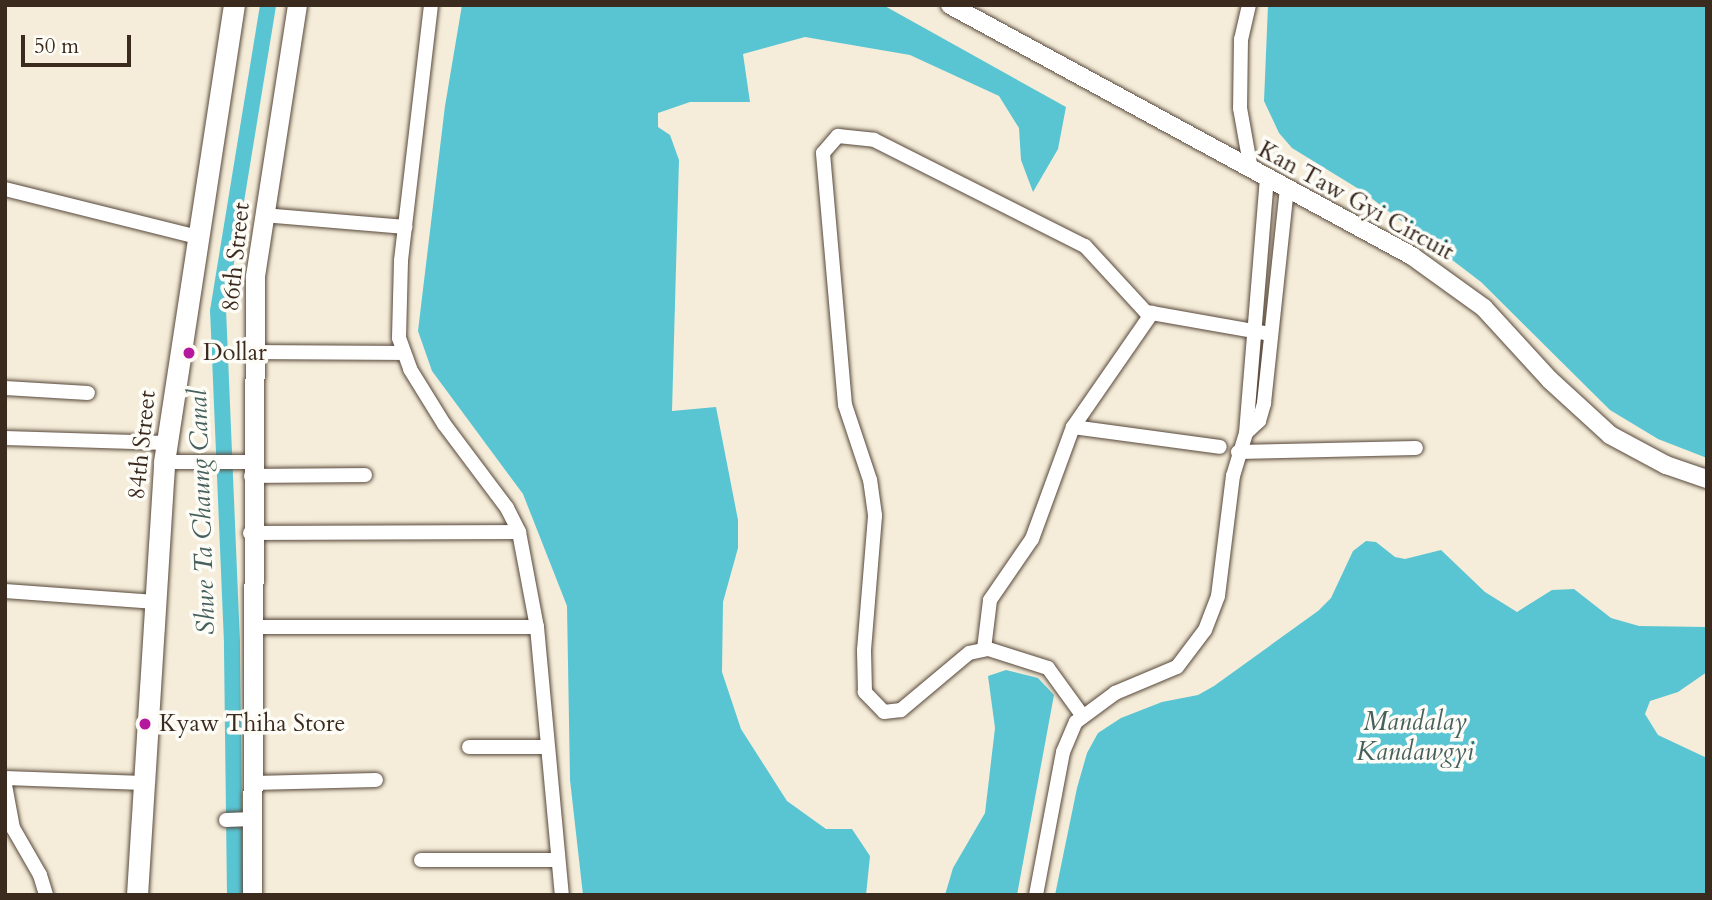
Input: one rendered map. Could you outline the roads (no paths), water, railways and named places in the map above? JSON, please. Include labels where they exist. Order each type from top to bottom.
[{"type":"main road","name":"84th Street","points":[[137,895],[165,452],[234,5]]},
{"type":"main road","name":"86th Street","points":[[252,895],[237,820],[253,783],[253,628],[246,467],[255,276],[297,5]]},
{"type":"street","points":[[430,5],[405,227],[399,338],[404,353],[444,424],[507,508],[519,532],[537,627],[562,895]]},
{"type":"street","name":"Kan Taw Gyi Circuit","points":[[950,5],[1412,256],[1457,286],[1610,435],[1667,465],[1707,479]]},
{"type":"street","points":[[1249,5],[1241,39],[1240,108],[1251,170]]},
{"type":"street","points":[[1082,715],[1048,668],[1034,660],[984,649],[969,653],[901,710],[884,712],[865,692],[863,650],[875,515],[870,480],[845,405],[821,170],[827,145],[847,135],[874,139],[1085,246],[1116,276],[1138,308],[1152,313],[1271,334]]},
{"type":"street","points":[[1036,895],[1063,752],[1082,715],[1115,693],[1177,667],[1205,630],[1222,575],[1238,452],[1246,433],[1252,330],[1267,178]]},
{"type":"street","points":[[5,188],[197,237]]},
{"type":"street","points":[[1246,433],[1259,421],[1264,403],[1287,188]]},
{"type":"street","points":[[263,215],[405,227]]},
{"type":"street","points":[[984,649],[990,600],[1032,539],[1073,427],[1152,313]]},
{"type":"street","points":[[253,352],[404,353]]},
{"type":"street","points":[[5,388],[88,393]]},
{"type":"street","points":[[1073,427],[1220,447]]},
{"type":"street","points":[[5,438],[165,452],[246,467],[365,475]]},
{"type":"street","points":[[1238,452],[1416,448]]},
{"type":"street","points":[[250,534],[519,532]]},
{"type":"street","points":[[5,592],[156,602]]},
{"type":"street","points":[[253,628],[537,627]]},
{"type":"street","points":[[469,747],[547,747]]},
{"type":"street","points":[[5,779],[144,783]]},
{"type":"street","points":[[253,783],[376,780]]},
{"type":"street","points":[[5,785],[13,828],[46,895]]},
{"type":"street","points":[[5,840],[22,844]]},
{"type":"street","points":[[421,860],[558,860]]},
{"type":"water","points":[[462,5],[883,5],[1066,107],[1058,149],[1033,192],[1021,160],[1019,128],[999,96],[910,55],[805,37],[743,54],[750,102],[690,102],[658,113],[658,127],[670,135],[679,160],[672,411],[716,407],[738,520],[738,548],[723,602],[722,672],[741,729],[787,801],[826,829],[852,829],[870,856],[866,895],[583,895],[570,780],[567,606],[523,494],[432,371],[418,331],[445,106]]},
{"type":"water","points":[[1268,5],[1707,5],[1707,458],[1658,439],[1610,410],[1481,282],[1362,191],[1292,148],[1279,133],[1264,101]]},
{"type":"water","name":"Mandalay Kandawgyi","points":[[1366,541],[1376,542],[1395,557],[1405,559],[1441,550],[1485,592],[1517,612],[1552,590],[1574,589],[1611,618],[1639,626],[1707,627],[1707,672],[1678,692],[1650,701],[1645,714],[1658,735],[1707,758],[1707,895],[1055,895],[1077,788],[1087,753],[1098,733],[1121,718],[1162,702],[1198,695],[1214,686],[1318,611],[1331,598],[1353,551]]},
{"type":"water","points":[[1006,670],[1038,678],[1054,695],[1017,895],[945,895],[953,868],[985,813],[995,728],[988,676]]},
{"type":"waterway","name":"Shwe Ta Chaung Canal","points":[[235,895],[232,643],[218,311],[268,5]]},
{"type":"place","name":"Dollar","points":[[189,353]]},
{"type":"place","name":"Kyaw Thiha Store","points":[[145,724]]}]
